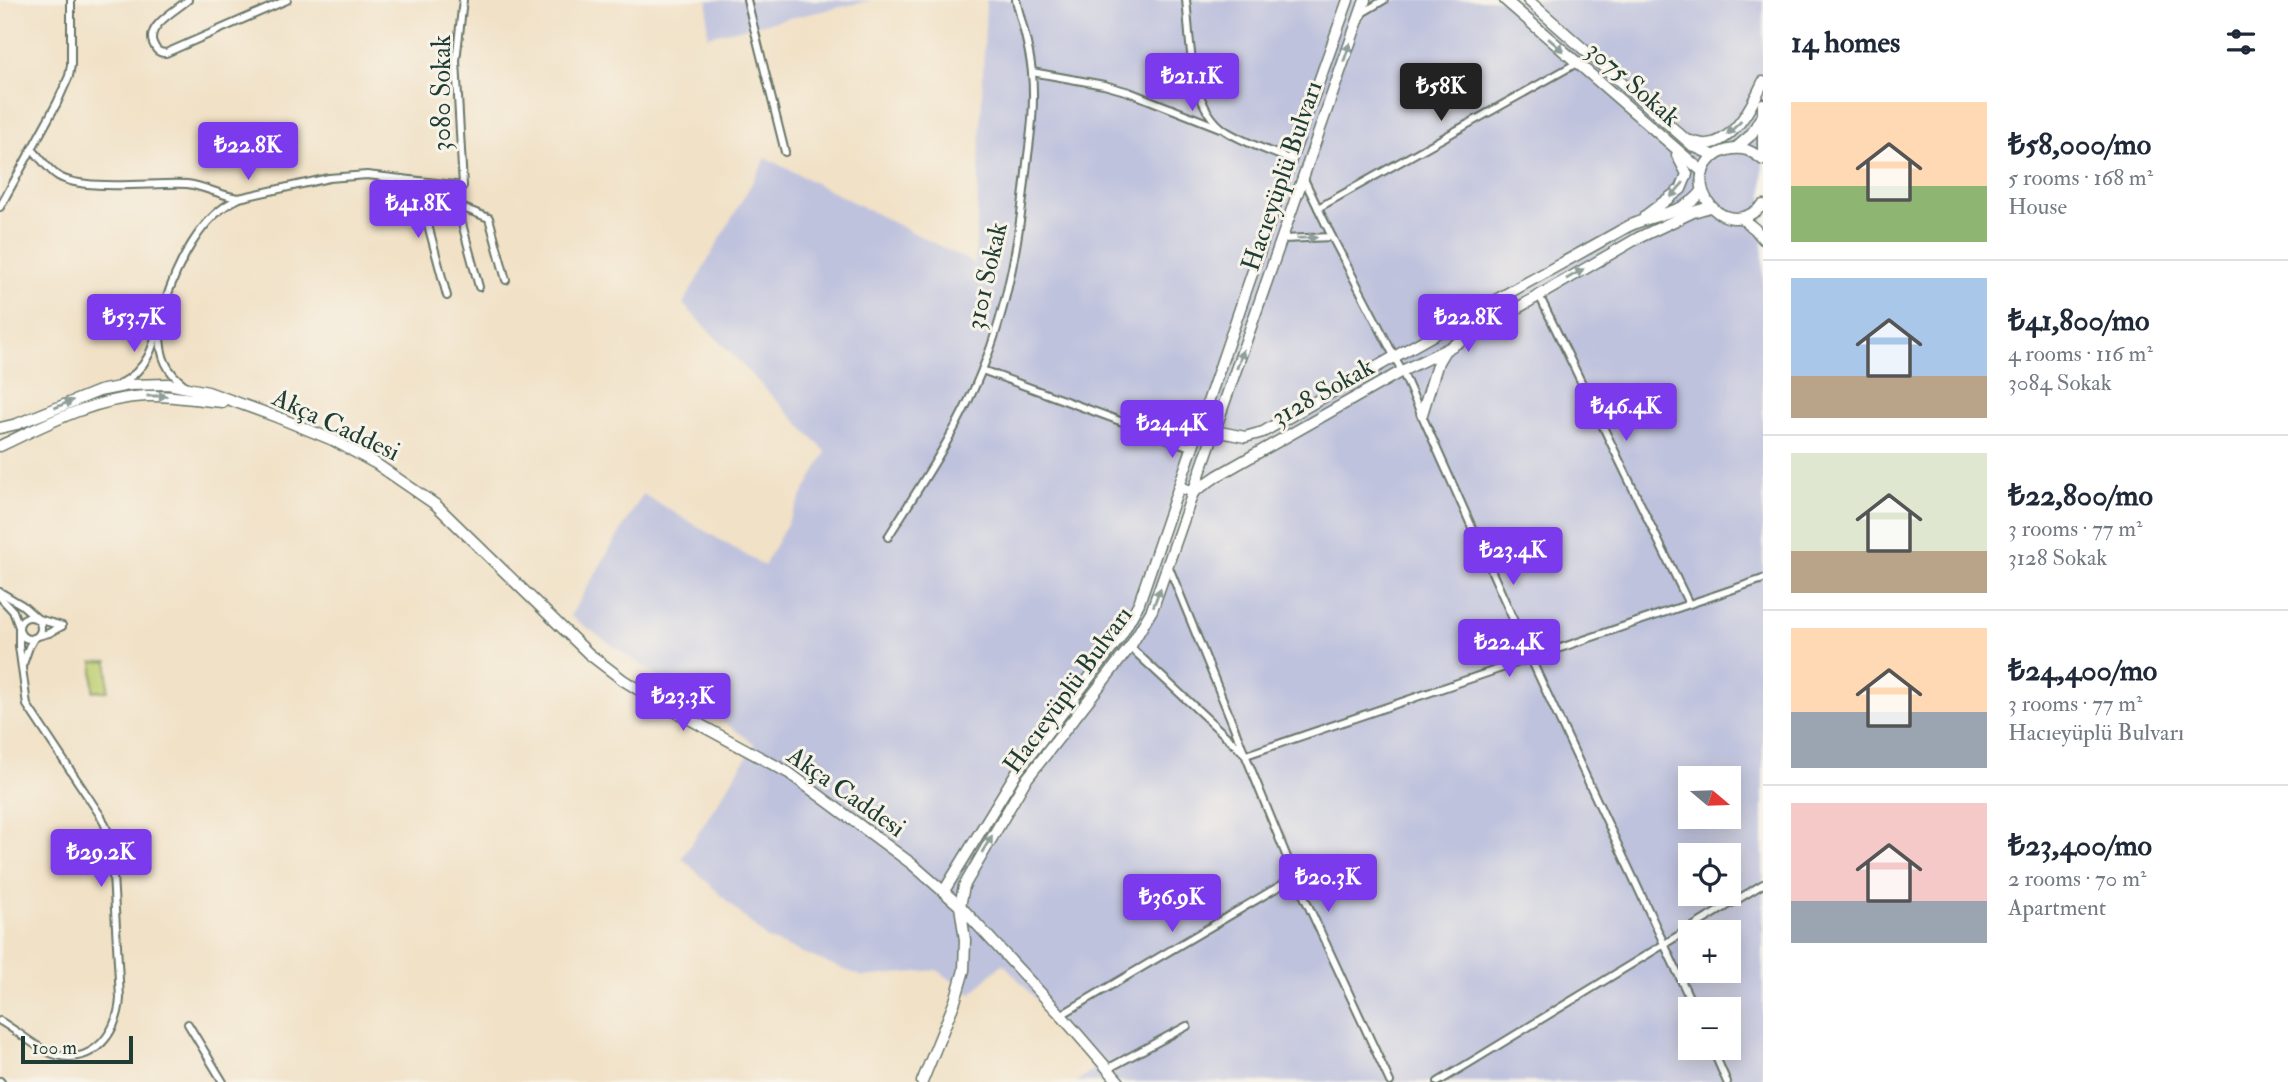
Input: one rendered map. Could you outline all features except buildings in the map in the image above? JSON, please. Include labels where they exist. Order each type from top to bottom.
[{"type":"street","points":[[0,207],[68,76],[71,65],[71,0]]},
{"type":"street","points":[[188,0],[153,30],[152,39],[160,53],[166,54],[286,0]]},
{"type":"street","name":"3080 Sokak","points":[[402,178],[463,186],[456,61],[463,0]]},
{"type":"street","points":[[747,0],[785,152]]},
{"type":"street","name":"3101 Sokak","points":[[888,537],[940,453],[982,370],[1005,299],[1016,247],[1029,151],[1032,72],[1016,0]]},
{"type":"street","points":[[1186,0],[1200,96],[1205,111],[1225,130]]},
{"type":"street","name":"Hacıeyüplü Bulvarı","points":[[944,891],[1016,773],[1133,617],[1348,0]]},
{"type":"street","name":"Hacıeyüplü Bulvarı","points":[[922,1082],[956,1001],[964,970],[965,940],[960,906],[964,886],[1025,781],[1130,647],[1152,610],[1365,0]]},
{"type":"street","points":[[1360,14],[1384,0]]},
{"type":"street","name":"3075 Sokak","points":[[1505,0],[1703,172]]},
{"type":"street","name":"3075 Sokak","points":[[1528,0],[1685,139],[1699,150],[1715,156]]},
{"type":"street","points":[[1318,208],[1577,63]]},
{"type":"street","points":[[1032,72],[1129,92],[1225,130],[1291,160],[1303,177],[1422,414],[1530,657],[1689,997]]},
{"type":"street","points":[[1685,139],[1704,144],[1719,141],[1746,116],[1763,82]]},
{"type":"street","points":[[1763,104],[1763,159]]},
{"type":"street","points":[[1762,116],[1751,135],[1736,148],[1715,156],[1703,172],[1702,191],[1710,207],[1725,216],[1741,218],[1757,211],[1763,205]]},
{"type":"street","name":"3128 Sokak","points":[[1200,428],[1233,437],[1254,436],[1634,223],[1674,196],[1685,182],[1683,164],[1669,143]]},
{"type":"street","points":[[1736,148],[1754,153],[1763,159]]},
{"type":"street","points":[[32,149],[60,177],[70,180],[97,184],[190,184],[226,197],[239,198],[329,178],[367,175],[402,178],[419,191],[489,218],[506,281]]},
{"type":"street","points":[[419,191],[447,296]]},
{"type":"street","name":"3128 Sokak","points":[[1634,223],[1692,202],[1702,191]]},
{"type":"street","points":[[112,388],[139,372],[155,343],[172,283],[191,246],[218,211],[239,198]]},
{"type":"street","points":[[457,205],[479,287]]},
{"type":"street","name":"3128 Sokak","points":[[1194,492],[1217,476],[1447,349],[1638,237],[1710,207]]},
{"type":"street","points":[[1741,218],[1763,239]]},
{"type":"street","points":[[1282,239],[1332,237]]},
{"type":"street","points":[[1531,281],[1689,604]]},
{"type":"street","points":[[160,324],[162,358],[169,371],[187,387]]},
{"type":"street","points":[[1422,414],[1437,362],[1447,349]]},
{"type":"street","points":[[982,370],[1193,448]]},
{"type":"street","name":"Akça Caddesi","points":[[0,428],[17,424],[80,397],[112,388],[168,384],[208,392],[278,417],[332,440],[375,463],[408,484],[460,526],[589,654],[606,667],[660,703],[789,774],[872,833],[944,891],[1061,1014],[1119,1082]]},
{"type":"street","name":"Akça Caddesi","points":[[0,446],[79,411],[115,400],[159,396],[233,402]]},
{"type":"street","points":[[1179,487],[1194,492]]},
{"type":"street","points":[[1168,565],[1296,877],[1390,1082]]},
{"type":"street","points":[[1246,755],[1763,579]]},
{"type":"street","points":[[0,592],[22,605],[38,619],[41,626],[29,646],[23,666]]},
{"type":"street","points":[[0,597],[13,611],[19,629],[25,697],[32,713],[102,818],[111,839],[120,1006],[119,1014],[107,1036],[89,1053],[79,1056],[49,1053],[0,1021]]},
{"type":"street","points":[[31,616],[62,626],[49,633],[27,638],[19,629],[24,618],[31,616]]},
{"type":"street","points":[[1130,647],[1246,755]]},
{"type":"street","points":[[1016,773],[1025,781]]},
{"type":"street","points":[[1061,1014],[1296,877]]},
{"type":"street","points":[[1438,1082],[1763,884]]},
{"type":"street","points":[[188,1024],[223,1082]]},
{"type":"street","points":[[1109,1068],[1187,1027]]},
{"type":"street","points":[[1717,1060],[1727,1082]]},
{"type":"shaded area","points":[[708,0],[873,0],[707,36]]},
{"type":"shaded area","points":[[986,0],[1763,0],[1763,1082],[1076,1082],[1097,1066],[1003,963],[971,994],[937,970],[863,977],[767,939],[682,858],[755,744],[570,616],[643,494],[764,566],[826,452],[683,304],[766,158],[975,264]]},
{"type":"green space","points":[[108,661],[108,691],[93,691],[93,662]]}]
